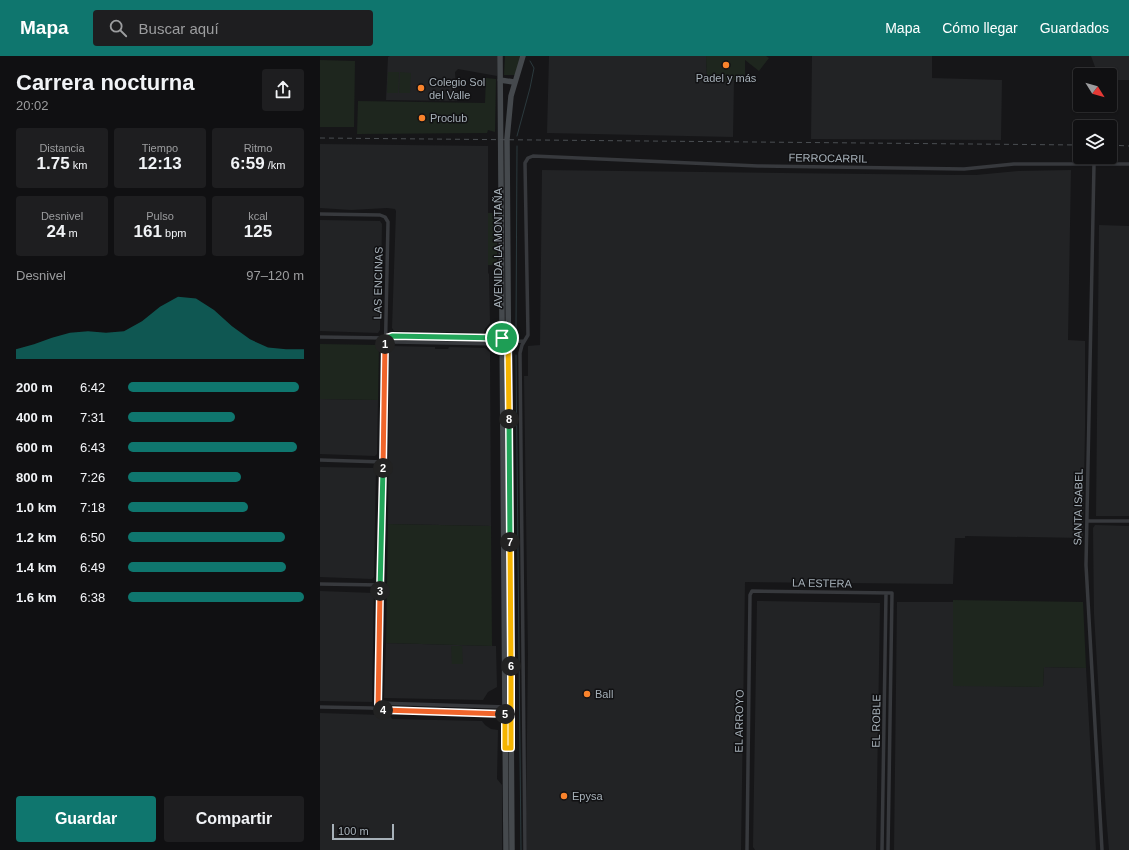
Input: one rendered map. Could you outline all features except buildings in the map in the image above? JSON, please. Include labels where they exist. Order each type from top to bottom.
[{"type":"main road","name":"AVENIDA LA MONTAÑA","points":[[500,56],[502,344],[508,707]]},
{"type":"main road","name":"AVENIDA LA MONTAÑA","points":[[506,850],[508,748],[507,139],[509,109],[514,82],[523,56]]},
{"type":"main road","points":[[500,80],[514,82]]},
{"type":"main road","name":"AVENIDA LA MONTAÑA","points":[[508,748],[512,850]]},
{"type":"street","name":"FERROCARRIL","points":[[524,341],[528,335],[526,164],[528,158],[532,156],[758,166],[964,169],[1014,164],[1073,164]]},
{"type":"street","name":"SANTA ISABEL","points":[[1094,164],[1087,577],[1102,850]]},
{"type":"street","name":"FERROCARRIL","points":[[1117,164],[1129,164]]},
{"type":"street","name":"LAS ENCINAS","points":[[320,214],[380,215],[387,218],[388,222],[378,709]]},
{"type":"street","points":[[320,337],[386,338],[392,336],[502,338],[508,342]]},
{"type":"street","points":[[386,338],[394,342],[502,344],[524,341]]},
{"type":"street","points":[[524,341],[520,348],[520,353],[525,850]]},
{"type":"street","points":[[320,460],[383,462]]},
{"type":"street","points":[[1087,521],[1129,521]]},
{"type":"street","points":[[320,584],[380,585]]},
{"type":"street","name":"LA ESTERA","points":[[751,592],[782,591],[892,593]]},
{"type":"street","name":"EL ARROYO","points":[[747,850],[751,592]]},
{"type":"street","name":"EL ROBLE","points":[[882,850],[886,593]]},
{"type":"street","name":"EL ROBLE","points":[[888,850],[892,593]]},
{"type":"street","points":[[378,703],[508,707]]},
{"type":"street","points":[[320,707],[508,714]]},
{"type":"street","points":[[882,830],[888,830]]},
{"type":"shaded area","name":"Colegio Sol del Valle","points":[[497,56],[497,76],[458,69],[455,72],[457,101],[386,100],[388,57]]},
{"type":"shaded area","points":[[505,56],[522,56],[515,75],[504,75]]},
{"type":"shaded area","points":[[549,56],[706,56],[707,81],[734,80],[733,137],[547,133]]},
{"type":"shaded area","name":"Padel y más","points":[[706,56],[766,56],[769,58],[759,71],[745,60],[745,80],[707,81]]},
{"type":"shaded area","points":[[812,56],[932,56],[932,78],[1002,80],[1001,140],[811,139]]},
{"type":"shaded area","points":[[1091,56],[1129,56],[1129,80],[1117,80],[1117,68],[1095,68]]},
{"type":"shaded area","points":[[320,60],[355,61],[354,127],[320,127]]},
{"type":"shaded area","points":[[388,72],[399,72],[398,93],[387,93]]},
{"type":"shaded area","points":[[400,72],[411,73],[410,93],[399,93]]},
{"type":"shaded area","name":"Proclub","points":[[486,78],[496,79],[495,132],[488,130],[487,133],[357,134],[358,101],[485,103]]},
{"type":"shaded area","points":[[320,144],[488,146],[488,273],[490,323],[485,329],[484,333],[394,331],[392,328],[396,211],[395,209],[387,208],[351,210],[320,208]]},
{"type":"shaded area","points":[[542,170],[976,175],[1018,171],[1071,170],[1068,340],[1085,341],[1083,538],[965,536],[965,538],[955,538],[953,584],[745,582],[741,850],[527,850],[528,654],[524,376],[528,376],[528,346],[540,345]]},
{"type":"shaded area","points":[[488,213],[497,213],[497,262],[491,265],[488,265]]},
{"type":"shaded area","points":[[320,220],[380,221],[382,224],[380,330],[378,333],[320,331]]},
{"type":"shaded area","points":[[1099,225],[1129,226],[1129,516],[1096,516]]},
{"type":"shaded area","points":[[320,344],[377,345],[379,347],[378,400],[320,399]]},
{"type":"shaded area","points":[[392,346],[435,347],[435,349],[448,349],[449,347],[485,348],[490,352],[491,526],[388,524],[389,348]]},
{"type":"shaded area","points":[[320,399],[378,400],[377,454],[375,456],[320,454]]},
{"type":"shaded area","points":[[320,467],[376,468],[374,577],[372,579],[320,577]]},
{"type":"shaded area","points":[[388,524],[491,526],[492,646],[386,643]]},
{"type":"shaded area","points":[[1095,525],[1129,526],[1129,850],[1109,850],[1094,614],[1093,528]]},
{"type":"shaded area","points":[[320,591],[374,593],[372,702],[320,701]]},
{"type":"shaded area","points":[[953,600],[1083,602],[1086,668],[1044,667],[1043,687],[953,686]]},
{"type":"shaded area","points":[[757,601],[880,603],[876,850],[755,850],[753,847]]},
{"type":"shaded area","points":[[897,602],[953,602],[953,685],[1043,687],[1044,667],[1086,668],[1096,850],[894,850]]},
{"type":"shaded area","points":[[386,643],[496,646],[497,687],[488,692],[483,700],[384,698]]},
{"type":"shaded area","points":[[451,646],[462,646],[463,664],[452,664]]},
{"type":"shaded area","points":[[320,713],[382,715],[382,717],[391,717],[392,719],[482,721],[491,729],[498,730],[497,779],[502,785],[502,850],[320,850]]},
{"type":"waterway","points":[[517,136],[534,68],[530,61]]},
{"type":"waterway","points":[[516,332],[517,146]]},
{"type":"waterway","points":[[516,355],[521,850]]},
{"type":"railway","points":[[320,138],[1073,145]]},
{"type":"railway","points":[[1117,145],[1129,146]]},
{"type":"place","name":"Padel y más","points":[[726,65]]},
{"type":"place","name":"Colegio Sol del Valle","points":[[421,88]]},
{"type":"place","name":"Proclub","points":[[422,118]]},
{"type":"place","name":"Ball","points":[[587,694]]},
{"type":"place","name":"Epysa","points":[[564,796]]},
{"type":"route","points":[[392,336],[502,338],[502,344],[508,342],[511,748],[505,748],[505,713],[378,709],[386,338],[392,336]]}]
